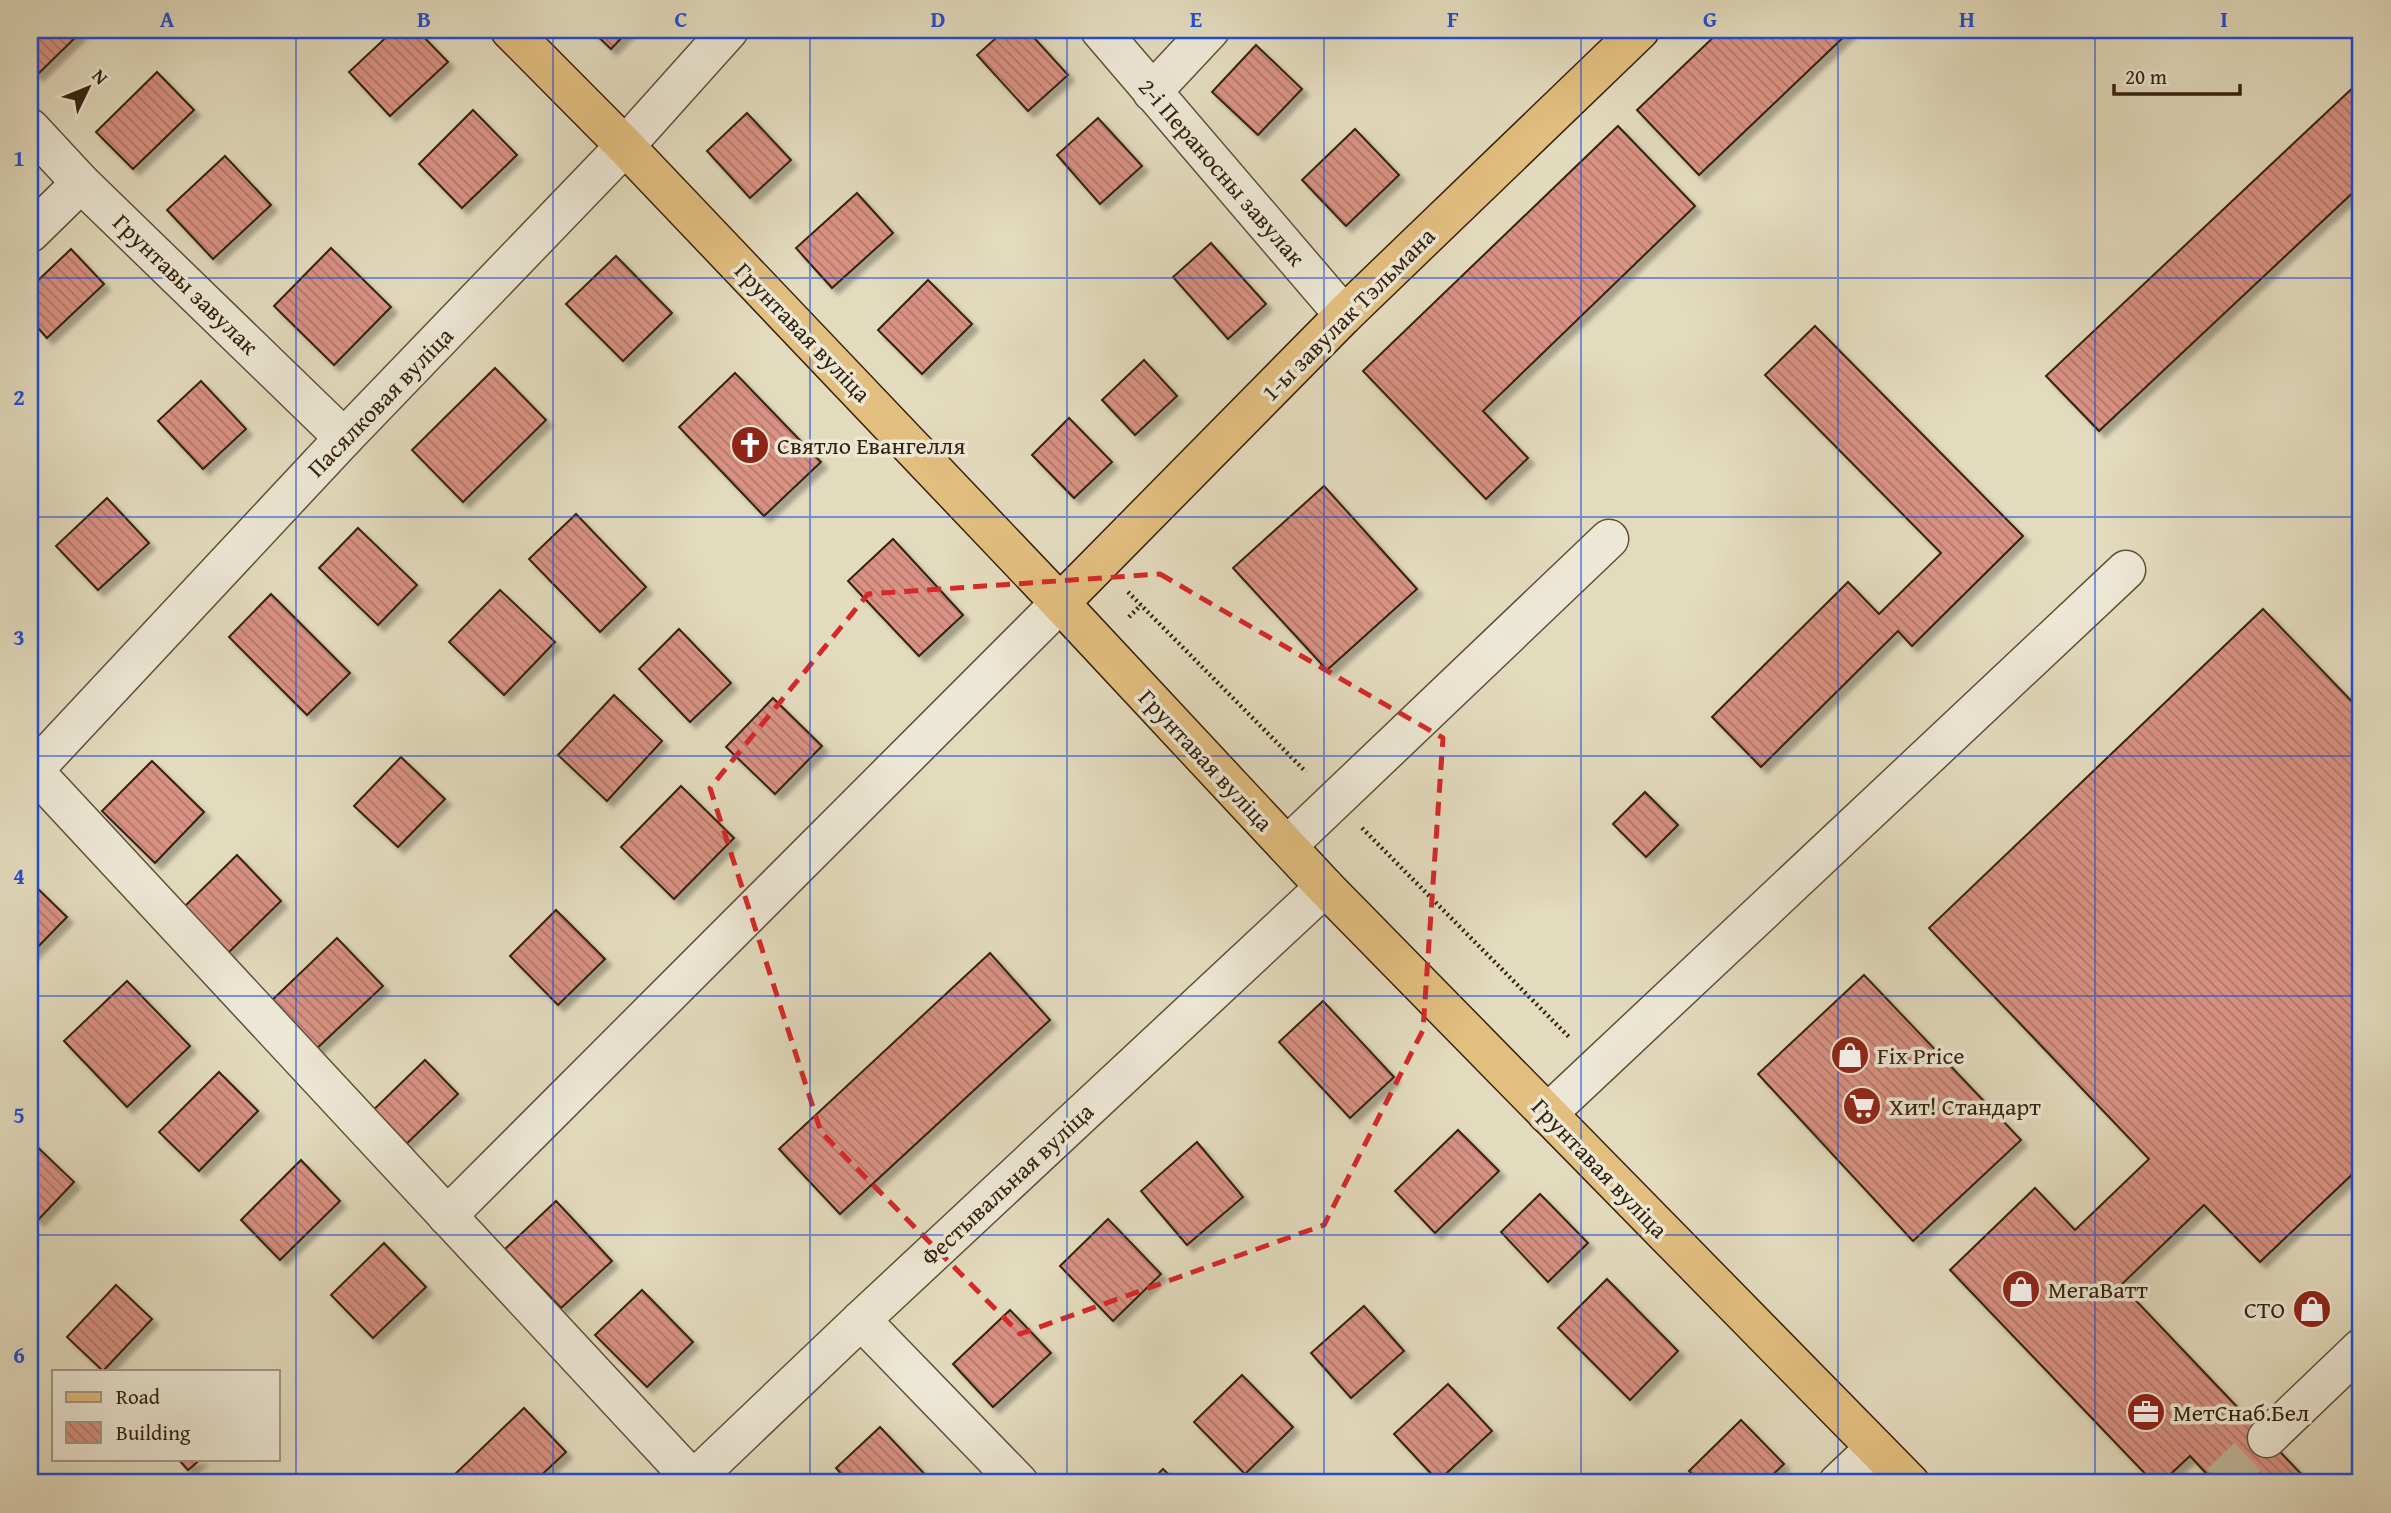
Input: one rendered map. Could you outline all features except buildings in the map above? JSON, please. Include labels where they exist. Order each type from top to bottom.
[{"type":"main road","name":"Грунтавая вуліца","points":[[510,30],[625,146],[1060,603],[1325,887],[1910,1483]]},
{"type":"main road","name":"1-ы завулак Тэльмана","points":[[1060,603],[1344,315],[1640,30]]},
{"type":"street","name":"Пасялковая вуліца","points":[[31,772],[344,438],[625,146],[729,30]]},
{"type":"street","name":"2-і Пераносны завулак","points":[[1100,30],[1344,315]]},
{"type":"street","points":[[1152,92],[1210,30]]},
{"type":"street","name":"Грунтавы завулак","points":[[30,128],[81,183],[344,438]]},
{"type":"street","points":[[30,233],[81,183]]},
{"type":"street","points":[[1287,846],[1609,539]]},
{"type":"street","points":[[1547,1114],[2126,570]]},
{"type":"street","points":[[447,1216],[1060,603]]},
{"type":"street","points":[[31,772],[692,1482]]},
{"type":"street","name":"Фестывальная вуліца","points":[[692,1482],[861,1320],[1325,887]]},
{"type":"street","points":[[861,1320],[1019,1483]]},
{"type":"street","points":[[2267,1438],[2361,1348]]},
{"type":"street","points":[[1838,1483],[1875,1448]]},
{"type":"highlighted area","points":[[1160,574],[1443,738],[1423,1030],[1324,1225],[1020,1334],[821,1132],[710,788],[868,594]]},
{"type":"tunnel","points":[[2220,1483],[2267,1438]]},
{"type":"place","name":"Святло Евангелля","points":[[750,445]]},
{"type":"place","name":"Fix Price","points":[[1850,1055]]},
{"type":"place","name":"Хит! Стандарт","points":[[1862,1106]]},
{"type":"place","name":"МегаВатт","points":[[2021,1289]]},
{"type":"place","name":"СТО","points":[[2312,1309]]},
{"type":"place","name":"МетСнаб.Бел","points":[[2146,1412]]}]
